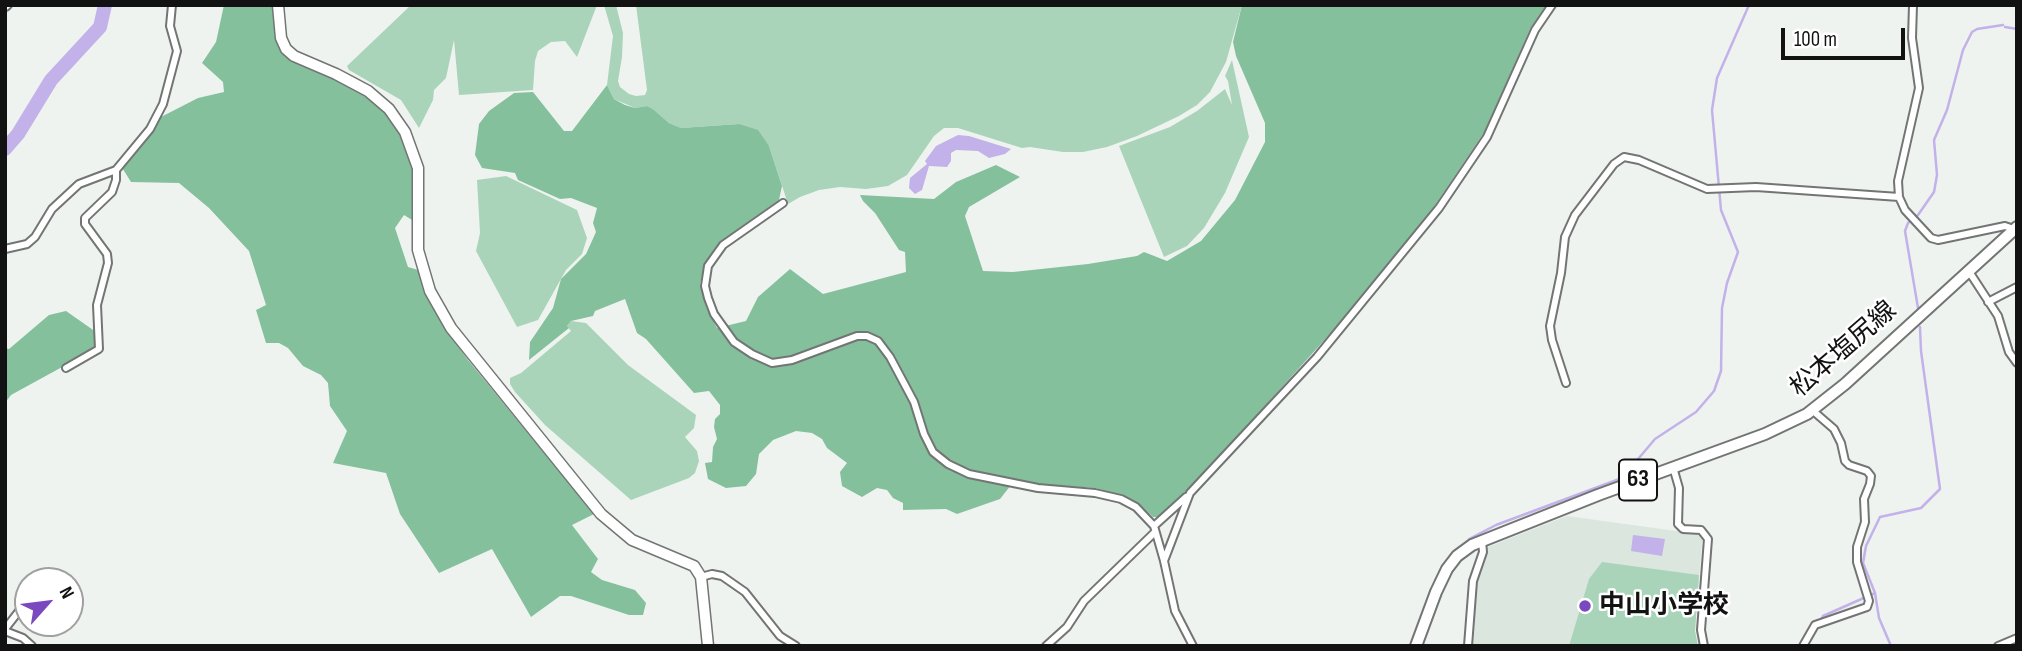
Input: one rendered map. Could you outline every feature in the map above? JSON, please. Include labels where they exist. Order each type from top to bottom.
[{"type":"main road","name":"松本塩尻線","points":[[1416,646],[1436,592],[1457,556],[1482,541],[1765,434],[1812,410],[1845,384],[2015,228]]},
{"type":"street","points":[[5,249],[27,244],[35,237],[52,209],[79,184],[116,170],[150,129],[163,104],[177,51],[170,26],[172,5]]},
{"type":"street","points":[[278,5],[281,38],[286,49],[294,56],[368,91],[389,109],[405,132],[418,168],[418,250],[430,290],[451,328],[601,514],[632,540],[694,566],[701,577],[708,646]]},
{"type":"street","points":[[1046,646],[1046,643],[1067,627],[1084,601],[1317,357],[1439,208],[1487,137],[1535,30],[1552,5]]},
{"type":"street","points":[[1913,5],[1912,38],[1919,88],[1898,181],[1899,197],[1913,219],[1931,238],[1938,240],[2005,226],[2015,228]]},
{"type":"street","points":[[1566,383],[1550,326],[1565,237],[1574,215],[1614,164],[1624,157],[1639,160],[1707,189],[1756,187],[1899,197]]},
{"type":"street","points":[[66,368],[99,349],[97,305],[107,254],[85,224],[85,218],[112,192],[116,170]]},
{"type":"street","points":[[783,203],[723,246],[708,266],[705,286],[708,298],[714,314],[734,342],[751,354],[772,363],[792,360],[857,336],[867,335],[878,341],[890,357],[914,402],[933,452],[948,464],[969,474],[1026,485],[1095,493],[1121,499],[1136,507],[1155,529],[1175,611],[1193,646]]},
{"type":"street","points":[[1968,270],[1998,316],[2009,352],[2017,363]]},
{"type":"street","points":[[1988,302],[2017,287]]},
{"type":"street","points":[[1803,646],[1815,625],[1867,607],[1869,601],[1857,562],[1857,547],[1865,522],[1864,499],[1871,476],[1867,471],[1845,461],[1842,443],[1834,429],[1812,410]]},
{"type":"street","points":[[1674,467],[1679,488],[1678,524],[1683,528],[1701,530],[1708,539],[1701,630],[1704,646]]},
{"type":"street","points":[[1164,561],[1190,493]]},
{"type":"street","points":[[1468,646],[1473,581],[1483,552],[1482,541]]},
{"type":"street","points":[[701,577],[712,574],[722,576],[745,592],[780,636],[796,646]]},
{"type":"street","points":[[5,630],[23,638],[32,646]]},
{"type":"street","points":[[1998,646],[2017,638]]},
{"type":"shaded area","points":[[958,135],[1011,149],[1005,154],[989,158],[978,151],[956,150],[951,153],[951,161],[947,167],[929,166],[922,190],[915,194],[909,188],[910,178],[927,164],[925,161],[936,146]]},
{"type":"shaded area","name":"中山小学校","points":[[1567,516],[1698,534],[1702,540],[1695,631],[1698,646],[1471,646],[1476,580],[1488,547]]},
{"type":"shaded area","points":[[1633,535],[1665,539],[1662,556],[1631,551]]},
{"type":"green space","points":[[224,5],[274,5],[279,45],[285,55],[361,92],[381,107],[396,125],[413,169],[412,220],[404,215],[395,228],[408,267],[418,270],[442,324],[468,360],[594,514],[572,525],[598,559],[591,572],[602,580],[635,590],[646,603],[643,615],[629,615],[571,596],[560,596],[531,617],[492,549],[439,573],[400,514],[386,473],[333,463],[347,431],[330,406],[328,383],[321,375],[303,366],[288,348],[279,343],[266,343],[256,310],[266,305],[249,251],[209,208],[179,183],[131,182],[121,166],[131,158],[159,118],[198,98],[224,92],[223,82],[202,63],[216,42]]},
{"type":"green space","points":[[411,5],[597,5],[577,57],[565,41],[551,42],[538,51],[533,90],[459,95],[454,40],[446,78],[434,90],[433,100],[419,128],[401,100],[349,70],[347,66]]},
{"type":"green space","points":[[604,5],[616,5],[623,33],[618,81],[620,87],[636,96],[645,95],[647,90],[636,5],[1242,5],[1226,62],[1210,92],[1197,105],[1179,116],[1137,136],[1107,147],[1083,152],[1063,152],[1022,148],[958,128],[944,128],[934,136],[907,175],[888,186],[819,190],[788,204],[769,146],[739,124],[681,128],[669,123],[647,106],[635,108],[614,99],[607,85],[613,36]]},
{"type":"green space","points":[[1242,5],[1547,5],[1530,29],[1485,131],[1429,214],[1355,306],[1192,487],[1158,517],[1153,517],[1124,496],[1095,488],[1015,480],[1000,499],[957,514],[946,509],[903,510],[903,503],[893,498],[887,490],[877,488],[862,497],[842,486],[840,472],[847,463],[827,448],[822,439],[812,433],[796,431],[773,440],[759,454],[756,474],[746,486],[726,488],[708,479],[705,463],[712,462],[713,447],[717,439],[715,419],[720,414],[720,405],[709,391],[694,393],[646,339],[637,333],[625,299],[595,311],[593,316],[571,321],[567,326],[569,328],[529,360],[530,342],[553,308],[561,279],[586,254],[596,232],[593,223],[597,208],[571,198],[560,199],[518,180],[515,173],[482,168],[475,155],[479,124],[489,111],[514,93],[533,92],[564,131],[572,131],[607,85],[614,99],[635,108],[647,106],[669,123],[681,128],[739,124],[758,130],[769,146],[782,186],[779,200],[723,240],[705,264],[700,284],[707,309],[717,328],[746,321],[758,297],[790,269],[823,294],[906,272],[905,252],[899,250],[860,195],[934,199],[956,182],[996,165],[1020,177],[969,207],[965,216],[983,271],[1013,272],[1088,264],[1137,256],[1144,252],[1167,261],[1201,241],[1235,200],[1265,142],[1265,123],[1236,56],[1233,42]]},
{"type":"green space","points":[[1232,60],[1249,137],[1225,193],[1204,228],[1187,246],[1164,257],[1119,146],[1170,127],[1197,111],[1225,89],[1232,105],[1225,76]]},
{"type":"green space","points":[[506,176],[577,210],[587,238],[582,254],[566,270],[538,320],[517,327],[476,251],[480,233],[477,180]]},
{"type":"green space","points":[[66,311],[96,332],[95,349],[11,395],[5,403],[5,348],[9,349],[49,315]]},
{"type":"green space","points":[[571,321],[586,323],[628,365],[696,415],[694,428],[685,437],[697,451],[699,461],[695,473],[689,478],[631,500],[545,425],[515,392],[510,378],[521,373],[571,331],[567,326]]},
{"type":"green space","points":[[1602,562],[1699,575],[1695,631],[1698,646],[1569,646],[1589,579]]},
{"type":"waterway","points":[[5,149],[18,134],[51,80],[100,27],[105,5]]},
{"type":"waterway","points":[[1469,539],[1496,525],[1622,478],[1655,439],[1696,412],[1714,391],[1721,371],[1722,308],[1738,252],[1721,210],[1712,110],[1717,78],[1749,5]]},
{"type":"waterway","points":[[1918,308],[1905,231],[1908,223],[1918,215],[1934,192],[1937,175],[1934,140],[1947,110],[1963,50],[1972,32],[2003,25]]},
{"type":"waterway","points":[[2005,27],[2017,29]]},
{"type":"waterway","points":[[1891,646],[1879,618],[1875,593],[1863,563],[1866,546],[1880,517],[1921,508],[1940,489],[1920,327]]},
{"type":"waterway","points":[[1807,646],[1823,616],[1875,593]]},
{"type":"place","name":"中山小学校","points":[[1585,606]]}]
